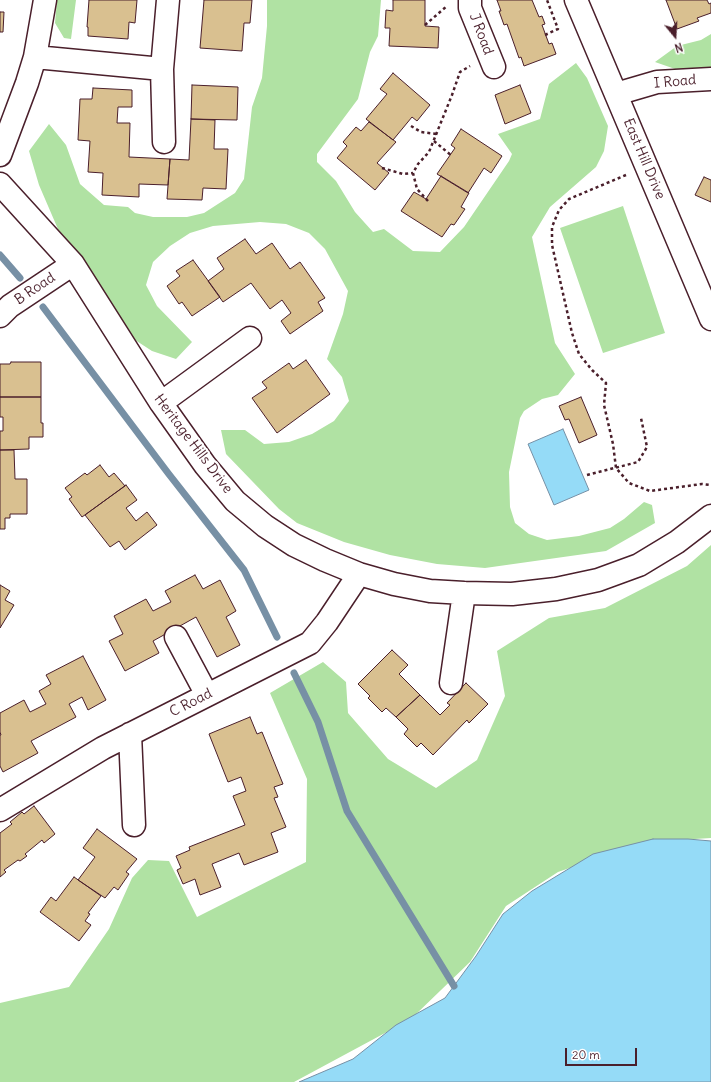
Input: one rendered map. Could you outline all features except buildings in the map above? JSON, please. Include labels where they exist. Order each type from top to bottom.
[{"type":"street","points":[[0,155],[35,58],[45,0]]},
{"type":"street","points":[[164,142],[162,69],[168,0]]},
{"type":"street","name":"East Hill Drive","points":[[576,0],[711,318]]},
{"type":"street","name":"J Road","points":[[461,1],[470,8],[492,62]]},
{"type":"street","points":[[35,58],[162,69]]},
{"type":"street","name":"I Road","points":[[616,94],[657,82],[711,79]]},
{"type":"street","name":"Heritage Hills Drive","points":[[0,184],[73,264],[161,403],[205,465],[235,500],[265,526],[294,545],[325,560],[359,574],[394,584],[430,591],[512,594],[556,589],[598,580],[639,565],[676,542],[711,516]]},
{"type":"street","name":"B Road","points":[[0,316],[10,306],[73,264]]},
{"type":"street","points":[[161,403],[250,338]]},
{"type":"street","name":"C Road","points":[[0,810],[103,748],[310,643],[327,622],[359,574]]},
{"type":"street","points":[[451,683],[464,593]]},
{"type":"street","points":[[176,637],[208,695]]},
{"type":"street","points":[[130,734],[134,825]]},
{"type":"path","points":[[545,35],[558,30],[547,0]]},
{"type":"path","points":[[425,25],[440,12],[461,1]]},
{"type":"path","points":[[428,201],[417,189],[413,173],[418,164],[429,152],[460,72],[492,62]]},
{"type":"path","points":[[411,126],[421,132],[437,134]]},
{"type":"path","points":[[434,141],[452,156]]},
{"type":"path","points":[[646,166],[569,199],[559,210],[552,226],[552,245],[572,333],[579,354],[592,370],[606,383],[604,405],[616,468],[629,483],[650,491],[702,484],[711,485]]},
{"type":"path","points":[[382,168],[403,174],[413,173]]},
{"type":"path","points":[[587,475],[638,462],[647,447],[641,418]]},
{"type":"green space","points":[[57,0],[76,0],[71,39],[64,38],[55,23]]},
{"type":"green space","points":[[267,0],[381,0],[378,36],[370,52],[358,99],[317,154],[317,162],[336,181],[355,212],[373,232],[384,229],[413,251],[440,252],[464,227],[509,161],[512,154],[498,134],[540,119],[549,84],[576,63],[587,78],[608,126],[604,151],[596,167],[550,207],[532,237],[555,343],[575,374],[558,395],[542,399],[524,411],[520,418],[509,472],[510,507],[515,523],[529,534],[547,540],[579,536],[610,528],[624,519],[644,502],[652,505],[655,523],[606,551],[485,568],[437,564],[390,555],[344,542],[297,523],[279,509],[226,454],[221,430],[245,430],[264,444],[289,442],[312,434],[334,421],[349,401],[342,377],[327,359],[343,314],[348,291],[325,249],[309,233],[286,224],[260,222],[213,226],[190,233],[170,246],[153,262],[146,285],[157,306],[192,342],[176,359],[152,351],[132,338],[73,264],[39,185],[29,151],[49,124],[66,145],[80,184],[104,205],[128,207],[135,213],[153,217],[187,217],[204,213],[235,193],[244,179],[252,107],[262,78],[267,26]]},
{"type":"green space","points":[[711,34],[711,70],[678,70],[655,62],[677,46],[701,40]]},
{"type":"green space","points":[[623,206],[665,333],[603,353],[560,228]]},
{"type":"green space","points":[[711,545],[711,838],[646,842],[558,872],[506,906],[470,962],[411,1019],[294,1082],[0,1082],[0,1003],[69,987],[109,929],[132,878],[148,860],[169,861],[197,917],[306,862],[307,779],[270,693],[323,662],[346,682],[348,713],[388,759],[436,788],[477,760],[505,696],[497,651],[549,618],[605,608],[687,566]]},
{"type":"water","points":[[563,429],[589,490],[554,505],[528,444]]},
{"type":"water","points":[[653,839],[688,839],[711,841],[711,1082],[299,1082],[353,1059],[396,1025],[445,998],[476,956],[503,914],[532,891],[593,854]]},
{"type":"waterway","points":[[0,255],[20,278]]},
{"type":"waterway","points":[[43,307],[168,473],[244,570],[277,637]]},
{"type":"waterway","points":[[294,673],[318,722],[347,811],[454,986]]}]
